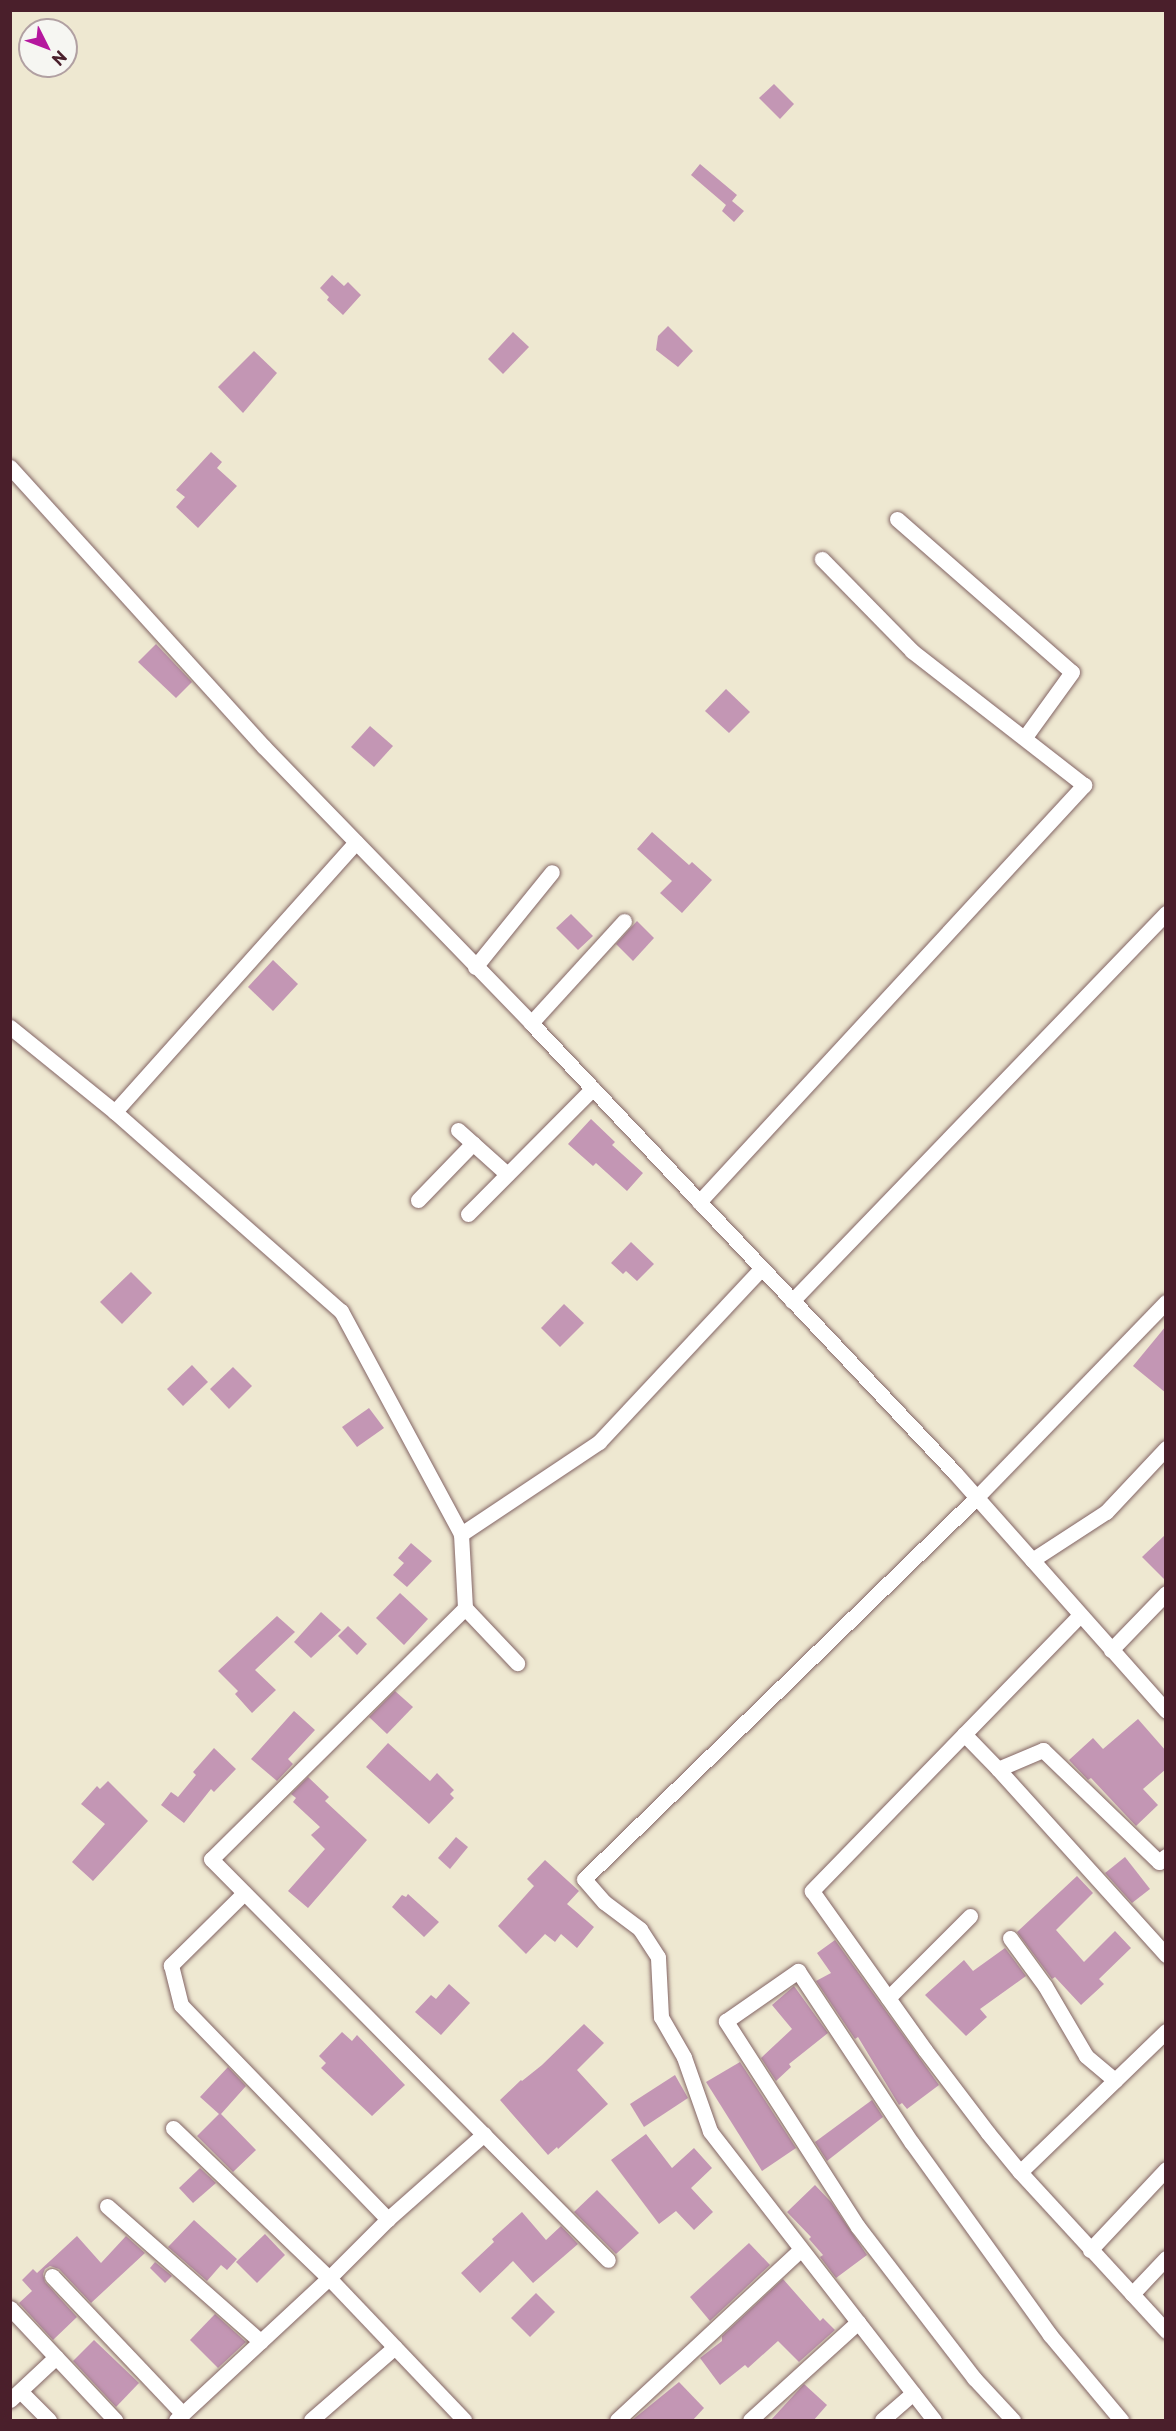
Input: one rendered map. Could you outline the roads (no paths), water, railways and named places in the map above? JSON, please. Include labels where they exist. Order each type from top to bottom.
[{"type":"street","points":[[10,467],[263,746],[531,1023],[976,1498],[1166,1711]]},
{"type":"street","points":[[897,519],[1072,672],[1025,737]]},
{"type":"street","points":[[699,1202],[1084,785],[912,651],[822,559]]},
{"type":"street","points":[[115,1112],[356,842]]},
{"type":"street","points":[[475,967],[552,872]]},
{"type":"street","points":[[792,1301],[1166,913]]},
{"type":"street","points":[[531,1023],[624,921]]},
{"type":"street","points":[[10,1027],[115,1112],[341,1311],[461,1534],[465,1608],[517,1663]]},
{"type":"street","points":[[468,1214],[592,1088]]},
{"type":"street","points":[[458,1130],[507,1174]]},
{"type":"street","points":[[418,1200],[473,1143]]},
{"type":"street","points":[[461,1534],[599,1442],[762,1268]]},
{"type":"street","points":[[934,2421],[710,2131],[684,2057],[661,2017],[658,1957],[640,1929],[604,1902],[584,1879],[976,1498],[1166,1302]]},
{"type":"street","points":[[1032,1560],[1106,1512],[1166,1448]]},
{"type":"street","points":[[1111,1650],[1166,1593]]},
{"type":"street","points":[[465,1608],[211,1859],[608,2260]]},
{"type":"street","points":[[1080,1615],[812,1891],[888,1998],[1020,2172],[1166,2331]]},
{"type":"street","points":[[964,1734],[1166,1954]]},
{"type":"street","points":[[998,1769],[1044,1750],[1159,1862],[1166,1856]]},
{"type":"street","points":[[244,1893],[171,1965],[181,2005],[388,2219]]},
{"type":"street","points":[[888,1998],[970,1916]]},
{"type":"street","points":[[1010,1938],[1045,1986],[1086,2056],[1115,2080]]},
{"type":"street","points":[[1013,2421],[974,2378],[858,2228],[726,2021],[798,1971],[912,2144],[1050,2335],[1120,2421]]},
{"type":"street","points":[[1020,2172],[1166,2031]]},
{"type":"street","points":[[173,2128],[329,2278],[464,2421]]},
{"type":"street","points":[[52,2276],[180,2417],[329,2278],[388,2219],[484,2134]]},
{"type":"street","points":[[1090,2250],[1166,2169]]},
{"type":"street","points":[[107,2206],[261,2342]]},
{"type":"street","points":[[617,2421],[801,2249]]},
{"type":"street","points":[[1132,2294],[1166,2258]]},
{"type":"street","points":[[10,2308],[115,2421]]},
{"type":"street","points":[[750,2421],[858,2322]]},
{"type":"street","points":[[311,2421],[395,2347]]},
{"type":"street","points":[[49,2421],[15,2396],[56,2357]]},
{"type":"street","points":[[882,2421],[913,2393]]}]
